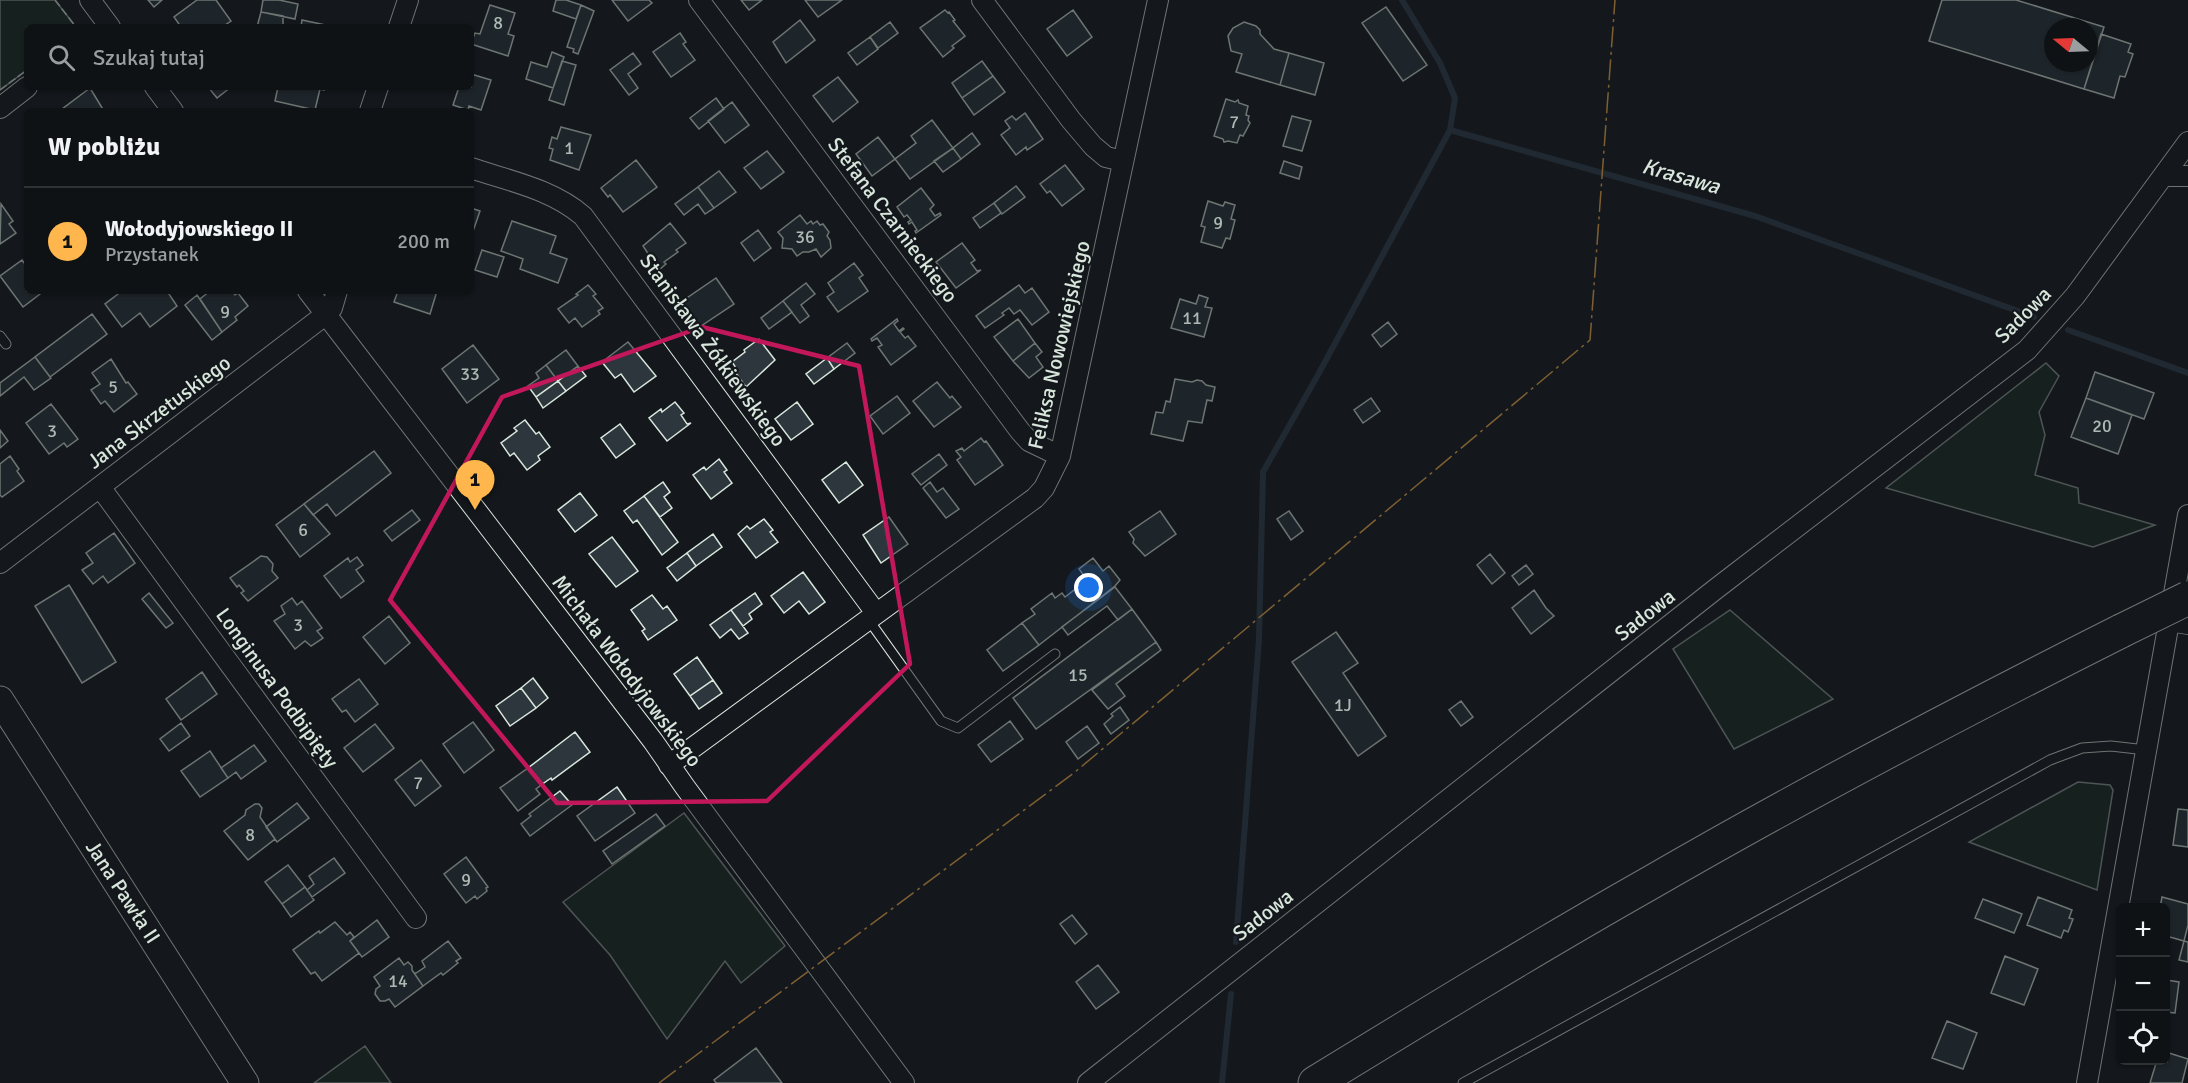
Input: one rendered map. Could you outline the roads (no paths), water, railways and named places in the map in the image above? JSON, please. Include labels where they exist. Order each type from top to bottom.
[{"type":"highway","points":[[1315,1083],[1503,969],[1708,850],[1943,722],[2121,631],[2178,609]]},
{"type":"main road","name":"Jana Pawła II","points":[[0,700],[245,1083]]},
{"type":"street","points":[[90,0],[107,24]]},
{"type":"street","points":[[400,24],[408,0]]},
{"type":"street","name":"Stefana Czarnieckiego","points":[[699,0],[1020,431],[1029,441],[1060,456]]},
{"type":"street","points":[[982,0],[1093,146],[1106,157],[1123,161]]},
{"type":"street","name":"Feliksa Nowowiejskiego","points":[[669,765],[1035,498],[1044,488],[1060,456],[1158,0]]},
{"type":"street","points":[[0,108],[24,89]]},
{"type":"street","points":[[157,90],[171,108]]},
{"type":"street","points":[[371,108],[377,90]]},
{"type":"street","name":"Sadowa","points":[[1088,1083],[1717,588],[2027,350],[2075,296],[2188,142]]},
{"type":"street","name":"Stanisława Żółkiewskiego","points":[[474,169],[553,195],[568,203],[583,216],[872,616]]},
{"type":"street","points":[[2163,176],[2188,176]]},
{"type":"street","name":"Michała Wołodyjowskiego","points":[[310,294],[669,765],[904,1083]]},
{"type":"street","name":"Jana Skrzetuskiego","points":[[0,563],[326,315],[332,308],[337,294]]},
{"type":"street","name":"Longinusa Podbipięty","points":[[100,487],[416,918]]},
{"type":"street","points":[[2088,1083],[2146,750],[2178,609],[2188,515]]},
{"type":"street","points":[[2178,609],[2188,624]]},
{"type":"lane","points":[[872,616],[941,721],[958,728],[1055,654]]},
{"type":"lane","points":[[1463,1083],[2050,760],[2082,748],[2112,746],[2146,750]]},
{"type":"waterway","points":[[1236,942],[1259,639],[1263,472],[1450,130],[1455,98],[1440,63],[1402,0]]},
{"type":"waterway","name":"Krasawa","points":[[1450,130],[1755,216],[2034,317]]},
{"type":"waterway","name":"Krasawa","points":[[2068,330],[2188,373]]},
{"type":"waterway","points":[[1222,1083],[1231,994]]},
{"type":"place","name":"Wołodyjowskiego II","points":[[475,510]]}]
